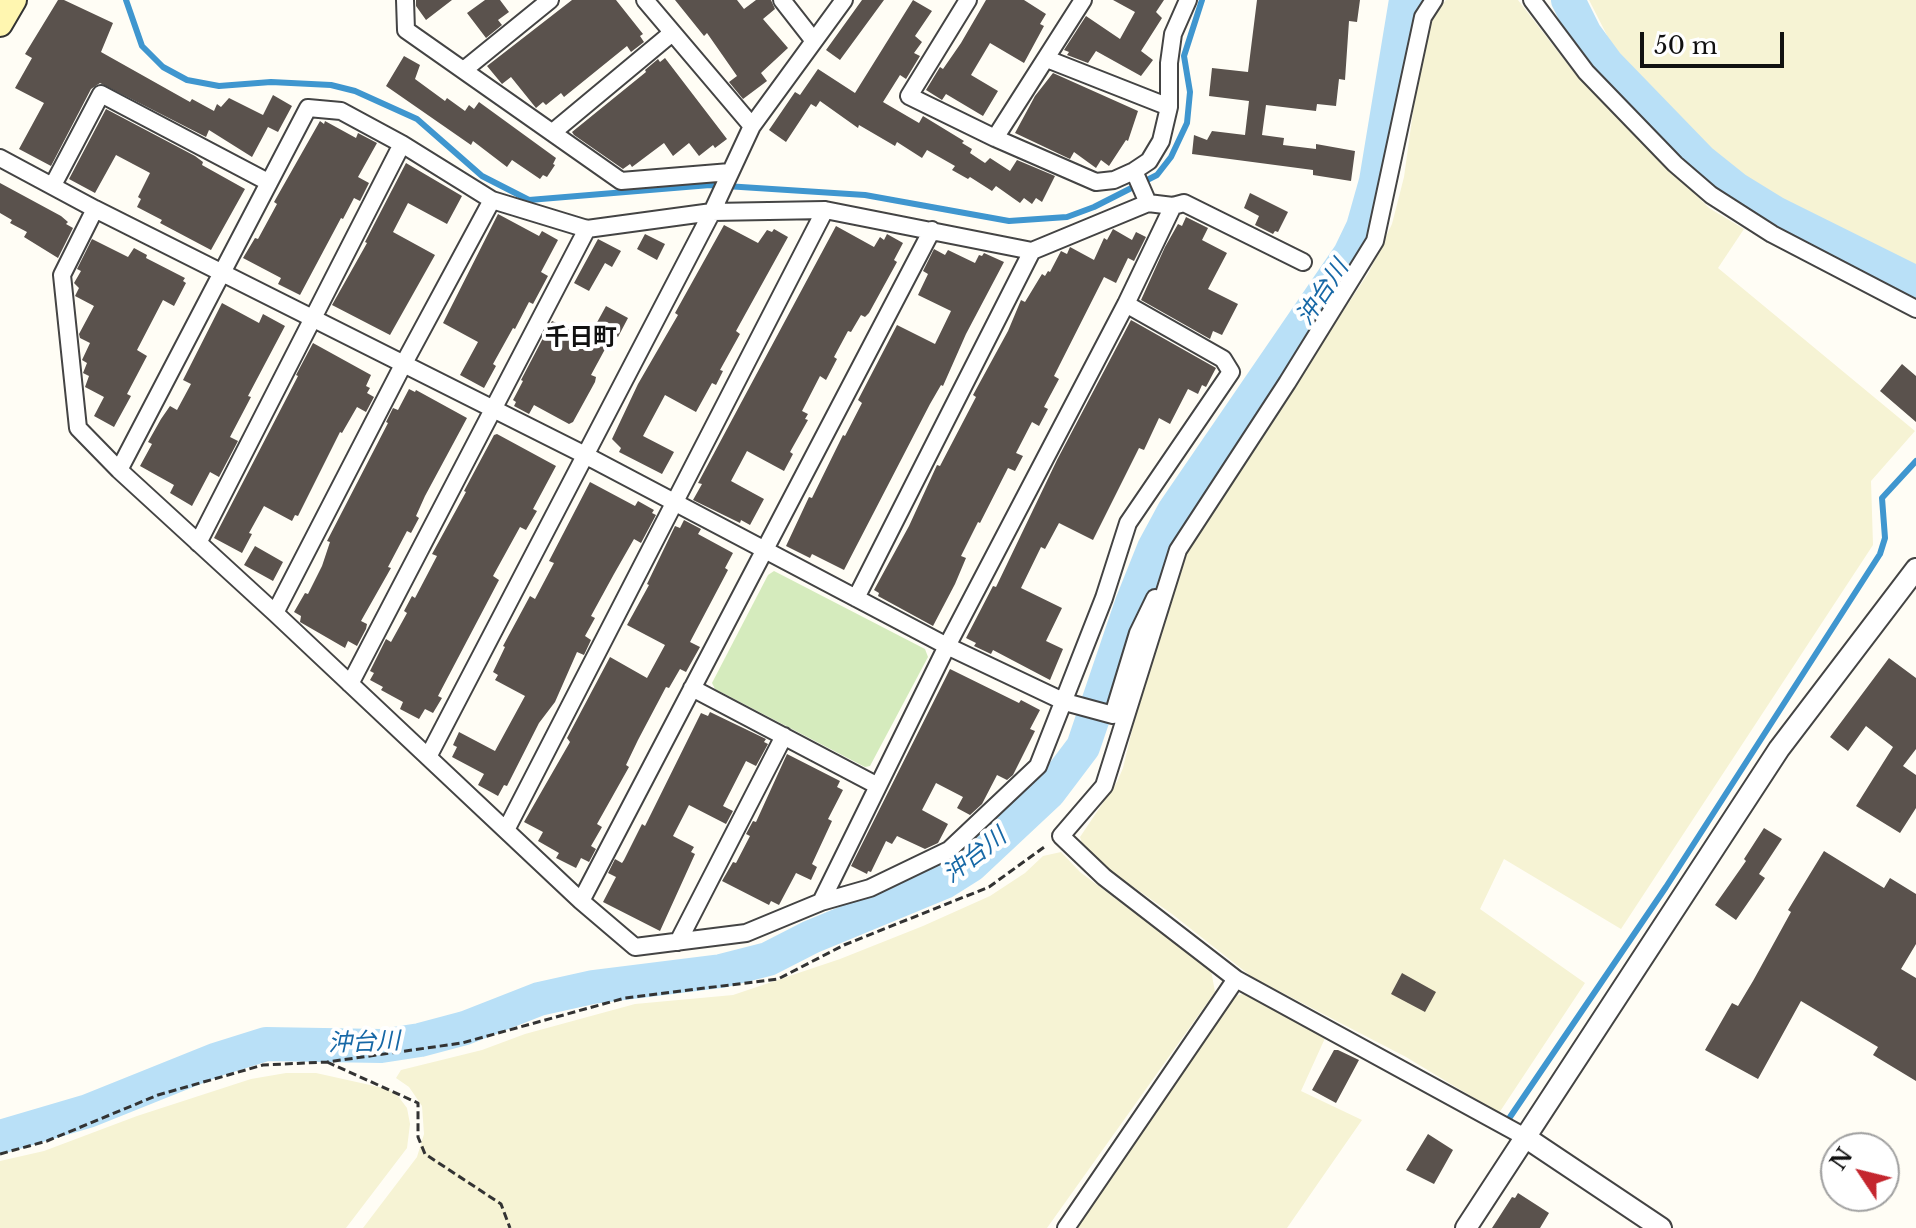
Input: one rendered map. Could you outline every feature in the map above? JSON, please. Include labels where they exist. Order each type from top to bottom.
[{"type":"main road","points":[[0,24],[14,0]]},
{"type":"street","points":[[405,0],[406,30],[621,181],[730,172]]},
{"type":"street","points":[[465,69],[550,0]]},
{"type":"street","points":[[645,0],[752,126]]},
{"type":"street","points":[[782,0],[814,41]]},
{"type":"street","points":[[428,757],[583,454],[712,212],[752,126],[844,0]]},
{"type":"street","points":[[968,0],[909,96],[1096,182],[1114,180],[1134,171],[1149,161],[1161,141],[1169,107],[1169,63],[1173,34],[1188,0]]},
{"type":"street","points":[[995,138],[1083,0]]},
{"type":"street","points":[[0,158],[95,209],[583,454],[947,646],[1071,703],[1113,715],[1138,633],[1178,550],[1375,241],[1423,17],[1434,0]]},
{"type":"street","points":[[1532,0],[1586,72],[1675,164],[1711,195],[1772,234],[1916,309]]},
{"type":"street","points":[[553,132],[672,33]]},
{"type":"street","points":[[1047,59],[1169,107]]},
{"type":"street","points":[[53,185],[101,94],[268,182]]},
{"type":"street","points":[[119,470],[308,108],[341,111],[402,144],[492,200],[587,229],[712,212],[825,210],[1032,251],[1148,203],[1173,206],[1184,203],[1303,262]]},
{"type":"street","points":[[198,543],[402,144]]},
{"type":"street","points":[[1134,171],[1148,203]]},
{"type":"street","points":[[275,613],[492,200]]},
{"type":"street","points":[[821,902],[947,646],[1126,304],[1173,206]]},
{"type":"street","points":[[95,209],[62,275],[78,428],[119,470],[581,901],[635,947],[746,933],[821,902],[870,888],[949,850],[1038,766],[1071,703],[1128,523],[1231,372],[1223,359],[1126,304]]},
{"type":"street","points":[[506,830],[825,210]]},
{"type":"street","points":[[350,684],[587,229]]},
{"type":"street","points":[[581,901],[932,230]]},
{"type":"street","points":[[856,598],[1032,251]]},
{"type":"street","points":[[1178,550],[1104,786],[1061,836],[1104,877],[1236,979],[1525,1137],[1661,1228]]},
{"type":"street","points":[[1466,1228],[1779,749],[1916,569]]},
{"type":"street","points":[[692,688],[878,786]]},
{"type":"street","points":[[678,942],[784,736]]},
{"type":"street","points":[[1066,1228],[1236,979]]},
{"type":"path","points":[[0,1154],[47,1141],[158,1095],[263,1065],[327,1062],[462,1043],[625,998],[778,979],[844,945],[989,887],[1061,836]]},
{"type":"path","points":[[327,1062],[418,1103],[418,1137],[425,1154],[501,1204],[510,1228]]},
{"type":"shaded area","points":[[1446,0],[1518,0],[1576,75],[1709,208],[1744,229],[1718,268],[1915,431],[1871,481],[1873,545],[1621,929],[1504,859],[1480,909],[1585,983],[1499,1113],[1406,1057],[1252,977],[1172,914],[1095,860],[1084,849],[1080,837],[1123,768],[1162,605],[1186,549],[1369,272],[1392,224],[1404,177],[1421,54],[1431,18]]},
{"type":"shaded area","points":[[1589,0],[1916,0],[1916,270],[1798,212],[1734,170],[1693,133],[1614,49]]},
{"type":"shaded area","points":[[1061,852],[1080,872],[1211,970],[1215,992],[1047,1228],[363,1228],[417,1157],[424,1134],[422,1106],[409,1087],[396,1078],[401,1070],[482,1050],[525,1034],[635,1004],[733,995],[840,959],[923,926],[990,896],[1025,873],[1043,856]]},
{"type":"shaded area","points":[[1246,993],[1326,1036],[1301,1091],[1362,1120],[1287,1228],[1066,1228],[1232,997]]},
{"type":"shaded area","points":[[286,1073],[316,1073],[388,1089],[407,1108],[410,1124],[407,1148],[346,1228],[0,1228],[0,1161],[44,1151],[137,1116],[251,1079]]},
{"type":"green space","points":[[774,571],[925,649],[928,657],[870,766],[865,767],[715,689],[712,683],[768,575]]},
{"type":"building","points":[[58,0],[113,23],[101,52],[190,102],[192,99],[214,111],[217,104],[221,107],[229,98],[263,115],[273,95],[292,106],[278,132],[268,127],[252,157],[209,130],[206,137],[100,83],[91,89],[51,166],[19,149],[44,103],[15,88],[32,58],[25,54]]},
{"type":"building","points":[[416,0],[452,0],[426,20],[416,6]]},
{"type":"building","points":[[485,0],[500,0],[509,12],[498,20],[502,25],[486,38],[467,13]]},
{"type":"building","points":[[572,0],[616,0],[643,34],[640,36],[644,42],[631,52],[627,46],[564,97],[561,93],[546,105],[543,102],[536,108],[511,77],[502,84],[487,66]]},
{"type":"building","points":[[675,0],[737,0],[744,9],[756,0],[771,0],[775,9],[763,19],[788,48],[761,73],[767,81],[743,99],[729,82],[737,76],[707,33],[704,36]]},
{"type":"building","points":[[862,0],[884,0],[840,60],[826,50]]},
{"type":"building","points":[[913,0],[932,11],[915,36],[922,42],[914,53],[920,56],[906,79],[900,75],[883,102],[919,123],[923,116],[964,141],[962,143],[972,149],[970,153],[985,163],[990,158],[1010,171],[1017,160],[1055,176],[1042,202],[1036,198],[1032,204],[1024,198],[1020,203],[996,186],[992,191],[952,170],[955,166],[927,150],[922,158],[897,142],[895,146],[859,125],[858,128],[820,101],[816,107],[811,104],[786,142],[769,130],[795,92],[800,95],[818,69],[855,93]]},
{"type":"building","points":[[986,0],[1024,0],[1046,14],[1040,24],[1044,26],[1024,63],[990,43],[971,75],[998,91],[983,116],[946,94],[942,100],[926,90],[940,67],[943,69],[961,43]]},
{"type":"building","points":[[1113,0],[1164,0],[1156,12],[1162,18],[1141,51],[1153,60],[1141,76],[1096,51],[1088,63],[1067,55],[1069,52],[1064,50],[1086,16],[1120,39],[1135,12]]},
{"type":"building","points":[[1257,0],[1360,0],[1357,22],[1349,21],[1345,80],[1339,79],[1336,106],[1317,104],[1316,111],[1266,105],[1262,135],[1284,138],[1283,145],[1316,149],[1316,144],[1355,151],[1351,181],[1313,175],[1313,170],[1192,154],[1194,135],[1207,140],[1212,131],[1245,135],[1249,101],[1209,96],[1212,68],[1248,72]]},
{"type":"building","points":[[404,56],[420,65],[415,79],[445,101],[447,98],[465,111],[469,105],[474,109],[479,102],[556,158],[547,177],[543,175],[540,179],[512,160],[507,167],[473,141],[471,145],[386,86]]},
{"type":"building","points":[[665,58],[727,139],[699,156],[689,143],[673,156],[664,143],[632,167],[630,164],[623,169],[574,135],[572,132],[658,59],[660,62]]},
{"type":"building","points":[[1053,73],[1138,111],[1128,141],[1109,166],[1101,160],[1096,168],[1074,152],[1070,159],[1015,133],[1035,96]]},
{"type":"building","points":[[106,109],[195,156],[203,162],[202,165],[245,189],[211,250],[137,207],[141,199],[138,197],[150,173],[116,155],[95,193],[69,179]]},
{"type":"building","points":[[320,121],[356,138],[358,133],[377,143],[358,177],[369,183],[360,201],[354,198],[341,218],[300,295],[278,284],[281,278],[243,258],[255,238],[258,239],[277,204],[274,202]]},
{"type":"building","points":[[406,163],[462,196],[447,224],[408,203],[393,232],[435,255],[390,335],[332,305]]},
{"type":"building","points":[[0,183],[61,216],[73,228],[58,258],[24,237],[27,232],[10,223],[12,220],[0,213]]},
{"type":"building","points":[[1250,193],[1288,212],[1278,232],[1273,234],[1255,225],[1259,216],[1244,208]]},
{"type":"building","points":[[498,214],[539,236],[542,231],[558,240],[541,272],[548,276],[533,304],[529,302],[513,328],[484,388],[460,375],[478,342],[443,323]]},
{"type":"building","points":[[1186,217],[1208,228],[1202,240],[1227,253],[1208,289],[1238,304],[1222,335],[1213,331],[1210,339],[1141,300],[1165,247],[1178,224],[1182,226]]},
{"type":"building","points":[[724,225],[758,243],[767,230],[772,232],[774,229],[788,237],[736,331],[740,334],[720,370],[723,371],[716,385],[712,383],[696,412],[665,395],[643,436],[674,452],[662,474],[619,452],[621,448],[612,439],[638,384],[678,315],[675,313]]},
{"type":"building","points":[[836,226],[874,247],[880,237],[884,240],[887,234],[903,243],[894,260],[897,262],[869,313],[865,317],[861,315],[851,332],[848,331],[826,380],[820,376],[802,411],[808,414],[805,419],[808,420],[790,452],[793,454],[784,471],[747,451],[731,481],[764,499],[750,525],[741,520],[740,523],[693,500],[702,484],[698,483]]},
{"type":"building","points":[[1113,229],[1132,240],[1136,232],[1146,237],[1134,261],[1128,258],[1116,283],[1104,277],[1054,376],[1059,379],[1044,407],[1048,409],[1039,426],[1032,422],[1016,453],[1023,456],[1015,471],[1008,468],[978,522],[961,556],[966,558],[955,584],[933,626],[878,596],[879,593],[874,590],[909,526],[937,465],[940,466],[976,397],[973,395],[1021,300],[1025,302],[1042,274],[1045,276],[1050,272],[1061,251],[1067,254],[1070,247],[1094,260],[1104,238],[1107,240]]},
{"type":"building","points":[[645,234],[665,244],[657,260],[637,249]]},
{"type":"building","points":[[92,239],[128,257],[134,248],[147,255],[146,258],[185,278],[183,281],[186,283],[174,306],[163,300],[137,350],[147,356],[114,427],[94,416],[104,397],[85,387],[89,376],[83,373],[87,363],[82,360],[90,343],[80,338],[79,334],[94,306],[75,296],[79,288],[74,283],[81,271],[77,269]]},
{"type":"building","points":[[598,239],[621,251],[612,267],[605,263],[589,291],[574,283]]},
{"type":"building","points":[[934,249],[945,255],[948,250],[975,263],[984,253],[1004,262],[943,386],[930,404],[844,570],[812,554],[810,558],[786,546],[809,497],[812,498],[862,403],[858,400],[897,325],[935,344],[951,311],[918,295],[928,274],[923,271]]},
{"type":"building","points":[[222,303],[259,323],[263,314],[285,326],[230,437],[238,441],[219,477],[210,472],[192,506],[170,493],[174,485],[140,466],[152,444],[148,442],[161,419],[170,406],[177,410],[191,384],[183,380]]},
{"type":"building","points":[[606,306],[628,318],[618,337],[614,334],[610,340],[591,375],[596,377],[595,382],[573,422],[569,424],[534,405],[529,414],[514,406],[516,402],[513,400],[521,380],[552,321],[589,337]]},
{"type":"building","points":[[1131,320],[1216,368],[1206,387],[1202,385],[1198,394],[1188,389],[1170,424],[1159,418],[1144,450],[1139,448],[1093,540],[1059,523],[1045,549],[1041,547],[1021,588],[1062,608],[1046,641],[1063,649],[1050,680],[993,650],[991,654],[974,646],[976,643],[966,638],[993,586],[996,587],[1057,460]]},
{"type":"building","points":[[313,343],[371,375],[366,386],[370,388],[367,393],[374,397],[366,412],[357,407],[340,432],[298,516],[295,515],[292,521],[264,506],[242,553],[214,538]]},
{"type":"building","points":[[1902,364],[1916,376],[1916,422],[1880,391]]},
{"type":"building","points":[[409,389],[467,418],[425,496],[416,516],[419,518],[411,533],[407,531],[388,567],[391,568],[361,621],[367,624],[357,646],[348,641],[345,648],[300,622],[301,616],[294,612],[305,593],[308,594],[322,566],[330,542],[327,541],[393,408],[398,410]]},
{"type":"building","points":[[497,434],[556,466],[533,509],[537,511],[526,530],[520,527],[493,576],[499,580],[438,696],[442,698],[433,713],[425,709],[419,719],[400,709],[403,702],[370,680],[374,673],[370,671],[386,639],[391,642],[407,613],[404,611],[412,596],[415,598],[437,556],[432,554]]},
{"type":"building","points":[[590,482],[635,506],[638,501],[654,510],[652,513],[656,515],[641,543],[634,539],[614,574],[591,616],[595,618],[585,636],[591,640],[584,655],[577,652],[555,702],[539,723],[507,786],[504,785],[498,796],[478,785],[484,774],[452,757],[457,747],[453,745],[459,732],[495,751],[525,696],[495,680],[498,675],[493,672],[530,596],[535,599],[554,563],[549,561]]},
{"type":"building","points":[[684,520],[701,529],[698,534],[733,553],[725,568],[728,570],[690,642],[700,647],[686,672],[680,669],[669,688],[666,687],[626,765],[629,767],[597,824],[602,827],[591,846],[596,849],[589,862],[581,858],[576,868],[556,858],[559,853],[538,841],[543,832],[524,822],[570,742],[567,738],[610,657],[647,678],[665,645],[627,625],[675,526],[680,528]]},
{"type":"building","points":[[255,546],[283,562],[273,581],[244,565]]},
{"type":"building","points":[[1889,658],[1916,678],[1916,749],[1903,766],[1916,775],[1916,808],[1900,833],[1856,806],[1893,747],[1866,726],[1848,751],[1830,737]]},
{"type":"building","points":[[950,669],[1040,710],[1030,729],[1035,731],[1013,775],[1007,780],[997,775],[982,804],[970,815],[957,808],[963,797],[936,783],[922,810],[948,824],[938,843],[925,849],[897,836],[892,844],[886,841],[871,872],[867,874],[851,866]]},
{"type":"building","points":[[710,712],[766,739],[764,742],[768,744],[756,766],[746,761],[723,806],[733,811],[726,824],[689,805],[673,836],[694,847],[691,852],[695,854],[660,931],[603,902],[616,877],[608,873],[615,859],[622,863],[642,824],[645,826],[701,713],[708,716]]},
{"type":"building","points":[[787,754],[840,781],[837,787],[843,790],[828,819],[832,821],[812,864],[817,867],[811,880],[796,873],[779,905],[771,901],[769,905],[722,881],[750,836],[746,834],[753,821],[756,822]]},
{"type":"building","points":[[1764,828],[1782,839],[1759,874],[1765,878],[1736,920],[1715,905],[1746,861],[1744,859]]},
{"type":"building","points":[[1824,851],[1884,888],[1890,878],[1916,894],[1916,944],[1901,969],[1916,978],[1916,1081],[1873,1055],[1878,1047],[1801,1001],[1758,1079],[1705,1050],[1732,1003],[1738,1006],[1753,981],[1791,912],[1788,910]]},
{"type":"building","points":[[1402,973],[1436,992],[1425,1012],[1391,994]]},
{"type":"building","points":[[1334,1050],[1359,1060],[1336,1103],[1312,1090]]},
{"type":"building","points":[[1428,1134],[1453,1150],[1434,1184],[1406,1170]]},
{"type":"building","points":[[1518,1193],[1549,1213],[1540,1228],[1492,1228],[1512,1197],[1515,1198]]},
{"type":"waterway","points":[[126,0],[142,46],[163,67],[187,80],[219,86],[271,82],[331,85],[355,91],[417,119],[482,176],[529,200],[710,185],[865,195],[1009,221],[1067,217],[1157,175],[1171,157],[1187,123],[1190,92],[1184,56],[1202,0]]},
{"type":"waterway","name":"沖台川","points":[[0,1137],[88,1111],[215,1060],[266,1044],[381,1046],[420,1040],[465,1028],[539,999],[593,987],[721,971],[768,959],[811,937],[944,882],[971,865],[1049,792],[1083,747],[1132,603],[1154,548],[1174,511],[1350,254],[1363,227],[1376,181],[1406,0]]},
{"type":"waterway","name":"沖台川","points":[[1568,0],[1585,34],[1607,64],[1701,161],[1736,189],[1775,213],[1916,283]]},
{"type":"waterway","points":[[1508,1120],[1666,887],[1880,554],[1885,538],[1882,498],[1916,461]]},
{"type":"district","name":"千日町","points":[[581,338]]}]
